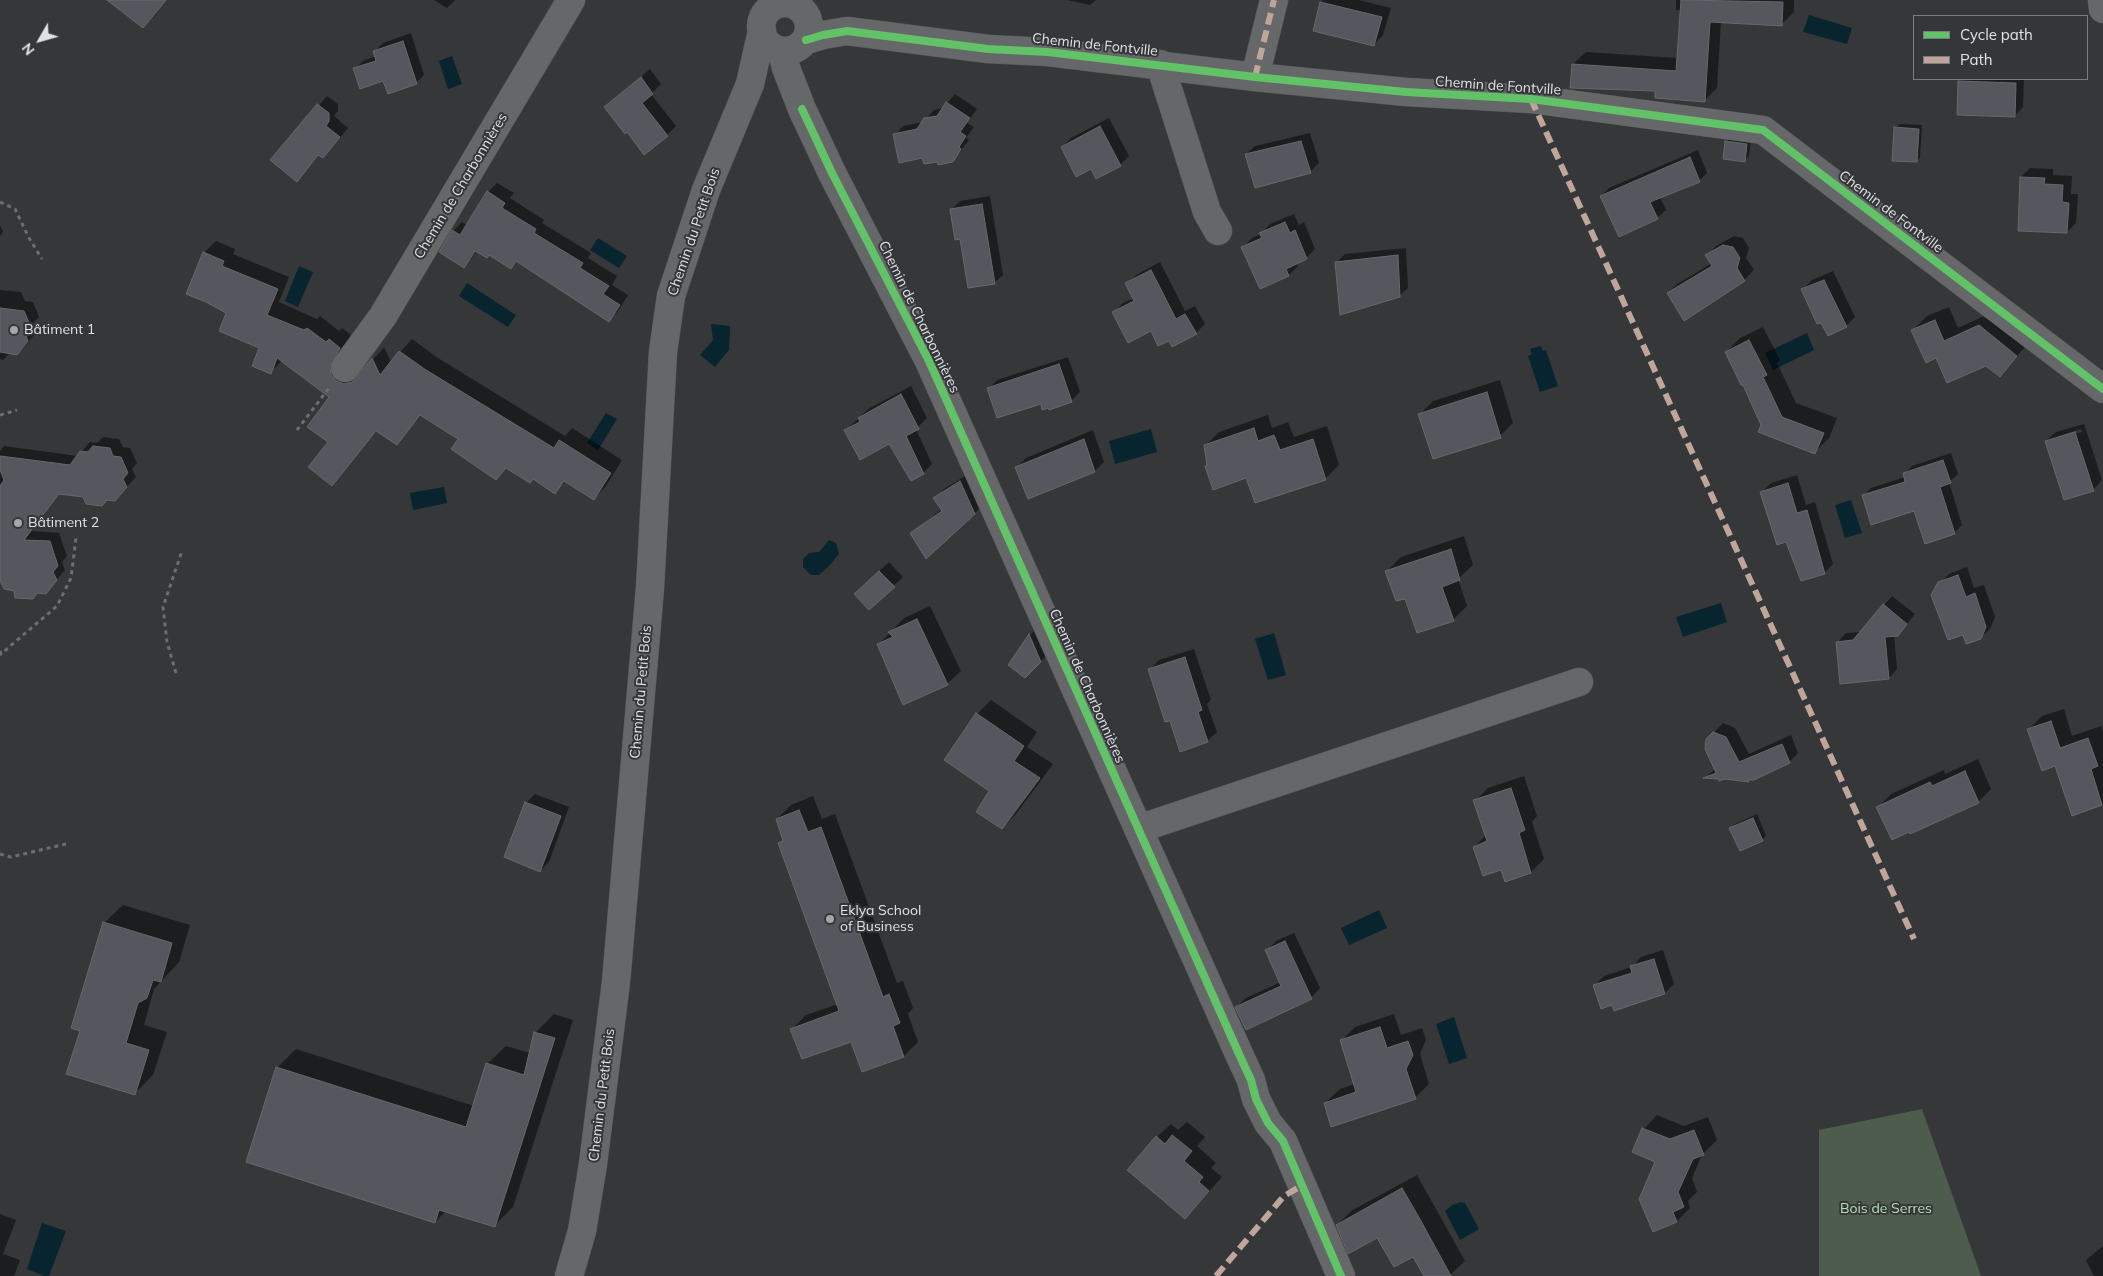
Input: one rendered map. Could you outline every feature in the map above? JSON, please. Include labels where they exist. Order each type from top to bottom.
[{"type":"street","name":"Chemin de Charbonnières","points":[[345,368],[383,316],[571,0]]},
{"type":"street","points":[[1255,77],[1274,0]]},
{"type":"street","points":[[2102,0],[2103,9]]},
{"type":"street","name":"Chemin de Charbonnières","points":[[784,24],[786,68],[802,109],[832,172],[929,361],[1251,1080],[1256,1099],[1268,1123],[1283,1140],[1341,1276]]},
{"type":"street","name":"Chemin de Fontville","points":[[784,24],[822,35],[847,31],[988,49],[1048,52],[1160,64],[1255,77],[1406,92],[1531,99],[1763,130],[2103,388]]},
{"type":"street","name":"Chemin du Petit Bois","points":[[569,1276],[582,1231],[593,1164],[616,982],[650,588],[663,352],[671,296],[706,190],[737,115],[750,84],[784,24]]},
{"type":"street","points":[[1160,64],[1207,212],[1218,231]]},
{"type":"street","points":[[1138,829],[1579,682]]},
{"type":"path","points":[[0,202],[15,210],[29,238],[42,258]]},
{"type":"path","points":[[297,430],[345,368]]},
{"type":"path","points":[[0,415],[17,410]]},
{"type":"path","points":[[0,654],[57,606],[71,578],[76,538]]},
{"type":"path","points":[[176,672],[167,642],[163,607],[182,552]]},
{"type":"path","points":[[0,854],[11,857],[70,843]]},
{"type":"green space","name":"Bois de Serres","points":[[1922,1109],[1981,1276],[1819,1276],[1819,1130]]},
{"type":"water","points":[[1809,15],[1852,28],[1847,44],[1803,32]]},
{"type":"water","points":[[452,56],[462,84],[448,89],[439,61]]},
{"type":"water","points":[[598,238],[627,256],[619,268],[590,250]]},
{"type":"water","points":[[299,266],[313,272],[298,307],[285,301]]},
{"type":"water","points":[[467,283],[516,315],[508,327],[459,296]]},
{"type":"water","points":[[711,324],[730,326],[729,350],[715,367],[700,355],[713,340]]},
{"type":"water","points":[[1807,333],[1814,350],[1773,370],[1765,353]]},
{"type":"water","points":[[1541,346],[1543,351],[1546,350],[1558,386],[1540,392],[1528,356],[1532,354],[1530,349]]},
{"type":"water","points":[[606,413],[617,419],[598,450],[587,443]]},
{"type":"water","points":[[1151,429],[1157,452],[1115,464],[1109,441]]},
{"type":"water","points":[[444,487],[447,503],[413,510],[410,493]]},
{"type":"water","points":[[1851,500],[1862,533],[1845,538],[1835,505]]},
{"type":"water","points":[[829,540],[836,543],[839,554],[819,575],[811,575],[803,567],[803,559],[809,553],[819,552]]},
{"type":"water","points":[[1721,603],[1727,622],[1683,637],[1676,617]]},
{"type":"water","points":[[1274,633],[1286,675],[1268,680],[1255,639]]},
{"type":"water","points":[[1379,910],[1387,928],[1349,945],[1341,928]]},
{"type":"water","points":[[1454,1017],[1467,1058],[1449,1064],[1436,1024]]},
{"type":"water","points":[[1461,1202],[1465,1203],[1479,1229],[1460,1240],[1445,1211],[1452,1205]]},
{"type":"water","points":[[42,1223],[66,1231],[49,1276],[44,1276],[27,1269]]},
{"type":"building","points":[[107,0],[166,0],[143,28]]},
{"type":"building","points":[[1681,0],[1783,2],[1782,26],[1710,22],[1705,102],[1655,98],[1655,91],[1570,88],[1572,64],[1676,71]]},
{"type":"building","points":[[1320,2],[1382,17],[1374,46],[1313,31]]},
{"type":"building","points":[[403,41],[417,84],[388,94],[383,81],[360,89],[353,68],[376,61],[373,51]]},
{"type":"building","points":[[641,77],[653,94],[642,103],[668,136],[644,155],[627,132],[625,134],[604,107]]},
{"type":"building","points":[[1958,81],[2016,83],[2015,117],[1957,115]]},
{"type":"building","points":[[946,102],[970,118],[960,132],[966,136],[953,162],[938,165],[937,162],[924,164],[922,158],[899,163],[893,134],[917,129],[924,118],[937,116]]},
{"type":"building","points":[[317,104],[329,113],[329,121],[326,126],[340,137],[323,158],[318,155],[297,182],[270,160]]},
{"type":"building","points":[[1100,126],[1121,166],[1096,179],[1091,169],[1076,177],[1061,147]]},
{"type":"building","points":[[1894,127],[1919,129],[1917,162],[1892,161]]},
{"type":"building","points":[[1301,141],[1311,173],[1255,188],[1245,154]]},
{"type":"building","points":[[1725,141],[1747,144],[1745,162],[1723,159]]},
{"type":"building","points":[[1690,157],[1700,182],[1650,202],[1658,219],[1619,237],[1600,196]]},
{"type":"building","points":[[2020,177],[2045,178],[2044,184],[2063,185],[2062,202],[2069,203],[2067,233],[2018,231]]},
{"type":"building","points":[[487,191],[505,203],[502,208],[536,229],[534,233],[583,263],[580,268],[609,286],[603,294],[620,305],[609,322],[516,261],[511,269],[489,255],[487,258],[475,251],[464,268],[439,252],[452,230],[460,235]]},
{"type":"building","points":[[982,204],[995,284],[968,288],[960,239],[955,240],[950,209]]},
{"type":"building","points":[[1285,222],[1290,233],[1295,230],[1307,259],[1286,269],[1289,276],[1260,289],[1241,247],[1262,238],[1259,233]]},
{"type":"building","points":[[1723,245],[1733,247],[1740,258],[1737,268],[1745,281],[1684,321],[1667,293],[1712,266],[1705,255]]},
{"type":"building","points":[[203,252],[224,261],[222,266],[278,289],[267,315],[304,330],[307,328],[326,342],[329,339],[340,348],[330,366],[331,375],[336,381],[344,384],[352,382],[372,358],[380,375],[399,351],[426,370],[554,448],[559,440],[611,473],[594,500],[564,481],[555,494],[533,479],[530,483],[506,468],[496,480],[451,449],[458,439],[420,415],[397,445],[376,431],[332,486],[308,467],[328,442],[307,427],[329,397],[277,358],[271,374],[252,366],[259,348],[219,331],[226,313],[186,294]]},
{"type":"building","points":[[1398,255],[1400,297],[1340,315],[1335,262]]},
{"type":"building","points":[[1151,270],[1176,319],[1185,314],[1197,334],[1172,347],[1169,341],[1158,346],[1151,331],[1128,343],[1112,312],[1134,301],[1125,283]]},
{"type":"building","points":[[1824,280],[1847,327],[1828,336],[1821,323],[1817,324],[1801,289]]},
{"type":"building","name":"Bâtiment 1","points":[[0,308],[24,311],[31,327],[25,333],[28,341],[17,355],[0,352]]},
{"type":"building","points":[[1935,320],[1944,341],[1979,325],[2017,356],[2000,377],[1986,366],[1947,383],[1936,358],[1926,363],[1911,330]]},
{"type":"building","points":[[1749,340],[1767,375],[1763,377],[1782,417],[1824,433],[1815,454],[1758,432],[1761,425],[1743,385],[1741,385],[1725,352]]},
{"type":"building","points":[[1059,364],[1072,402],[1049,410],[1048,408],[1042,410],[1041,404],[997,418],[987,388]]},
{"type":"building","points":[[1487,392],[1501,438],[1433,459],[1418,414]]},
{"type":"building","points":[[901,394],[919,429],[906,436],[924,474],[911,481],[889,444],[860,460],[844,430],[860,422],[858,418]]},
{"type":"building","points":[[1254,428],[1258,441],[1274,435],[1280,450],[1313,439],[1326,480],[1255,503],[1246,478],[1213,490],[1205,466],[1207,465],[1204,445]]},
{"type":"building","points":[[2075,432],[2094,491],[2064,500],[2045,441]]},
{"type":"building","points":[[1084,439],[1095,472],[1028,499],[1015,467]]},
{"type":"building","name":"Bâtiment 2","points":[[93,446],[110,448],[113,456],[121,457],[128,473],[123,479],[127,487],[115,501],[107,500],[102,506],[86,504],[83,497],[59,494],[24,540],[50,541],[58,566],[53,572],[57,580],[46,594],[37,593],[33,599],[15,598],[14,591],[4,589],[0,581],[0,486],[4,480],[0,470],[0,456],[70,465],[80,451],[88,452]]},
{"type":"building","points":[[1943,460],[1951,483],[1940,487],[1955,534],[1925,544],[1914,511],[1871,525],[1862,495],[1905,482],[1903,473]]},
{"type":"building","points":[[960,481],[975,514],[926,559],[910,533],[942,511],[933,498]]},
{"type":"building","points":[[1788,483],[1797,513],[1807,510],[1825,574],[1801,581],[1786,542],[1777,545],[1760,492]]},
{"type":"building","points":[[1451,549],[1460,580],[1442,587],[1454,621],[1417,633],[1405,599],[1396,601],[1385,571]]},
{"type":"building","points":[[879,571],[895,587],[869,610],[854,594]]},
{"type":"building","points":[[1958,575],[1966,597],[1975,593],[1986,627],[1981,639],[1966,644],[1963,635],[1948,640],[1931,595],[1938,582]]},
{"type":"building","points":[[1883,604],[1907,624],[1898,636],[1885,637],[1889,679],[1840,684],[1836,642],[1853,640]]},
{"type":"building","points":[[917,619],[948,685],[903,705],[877,644],[893,637],[888,632]]},
{"type":"building","points":[[1029,634],[1041,662],[1025,678],[1008,665]]},
{"type":"building","points":[[1185,657],[1202,710],[1198,712],[1208,742],[1180,752],[1170,721],[1165,722],[1148,669]]},
{"type":"building","points":[[976,713],[1024,746],[1014,761],[1040,778],[1002,829],[976,812],[989,791],[944,760]]},
{"type":"building","points":[[2051,721],[2060,748],[2088,738],[2098,766],[2091,769],[2102,805],[2072,816],[2055,766],[2042,771],[2027,729]]},
{"type":"building","points":[[1713,732],[1726,737],[1739,762],[1782,744],[1790,763],[1754,780],[1748,780],[1749,782],[1725,779],[1719,781],[1718,779],[1703,778],[1716,773],[1705,749],[1706,739]]},
{"type":"building","points":[[1965,771],[1979,803],[1910,834],[1909,832],[1892,840],[1876,807],[1930,782],[1932,786]]},
{"type":"building","points":[[1511,788],[1525,830],[1519,833],[1531,873],[1505,882],[1501,870],[1483,876],[1473,847],[1487,841],[1473,800]]},
{"type":"building","points":[[525,802],[561,816],[540,872],[504,857]]},
{"type":"building","name":"Eklya School of Business","points":[[799,810],[808,832],[821,827],[883,997],[889,994],[900,1023],[893,1026],[904,1057],[862,1072],[851,1042],[802,1059],[790,1029],[839,1011],[778,843],[783,841],[776,819]]},
{"type":"building","points":[[1753,818],[1763,841],[1740,851],[1729,828]]},
{"type":"building","points":[[103,922],[172,943],[161,982],[153,980],[147,998],[138,1003],[126,1043],[149,1050],[135,1095],[66,1074],[80,1031],[71,1028]]},
{"type":"building","points":[[1285,941],[1312,999],[1246,1030],[1235,1007],[1281,986],[1265,950]]},
{"type":"building","points":[[1654,959],[1665,994],[1614,1011],[1612,1005],[1601,1009],[1593,985],[1632,973],[1630,966]]},
{"type":"building","points":[[1380,1027],[1387,1048],[1408,1041],[1413,1055],[1406,1069],[1416,1099],[1331,1127],[1324,1103],[1356,1092],[1340,1040]]},
{"type":"building","points":[[534,1032],[555,1038],[495,1227],[439,1210],[435,1223],[246,1162],[276,1067],[466,1127],[486,1063],[524,1075]]},
{"type":"building","points":[[1642,1128],[1670,1139],[1694,1130],[1704,1155],[1693,1159],[1678,1192],[1684,1207],[1673,1212],[1677,1222],[1653,1232],[1639,1199],[1655,1162],[1632,1152]]},
{"type":"building","points":[[1172,1135],[1192,1151],[1184,1161],[1203,1177],[1199,1182],[1209,1191],[1185,1219],[1127,1170],[1156,1136],[1165,1144]]},
{"type":"building","points":[[1402,1188],[1451,1276],[1424,1276],[1413,1257],[1394,1267],[1377,1238],[1348,1254],[1336,1225]]},
{"type":"marked path","points":[[1255,77],[1274,0]]},
{"type":"marked path","points":[[1531,99],[1914,939]]},
{"type":"marked path","points":[[1216,1276],[1284,1196],[1301,1186]]},
{"type":"cycle path","points":[[806,40],[847,31],[988,49],[1048,52],[1255,77],[1406,92],[1531,99],[1763,130],[2103,389]]},
{"type":"cycle path","points":[[802,109],[832,173],[929,361],[1251,1080],[1256,1099],[1268,1123],[1283,1141],[1341,1276]]},
{"type":"place","name":"Bâtiment 1","points":[[14,330]]},
{"type":"place","name":"Bâtiment 2","points":[[18,523]]},
{"type":"place","name":"Eklya School of Business","points":[[830,919]]}]
